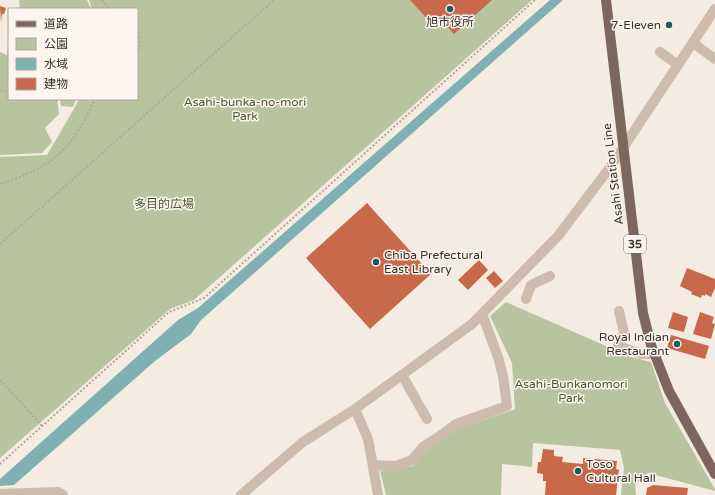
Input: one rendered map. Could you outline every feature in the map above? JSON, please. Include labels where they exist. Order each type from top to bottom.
[{"type":"main road","name":"Asahi Station Line","points":[[606,0],[643,313],[655,354],[669,391],[715,474]]},
{"type":"street","points":[[241,495],[303,442],[355,410],[472,324],[516,280],[558,236],[623,147],[715,10]]},
{"type":"street","points":[[693,43],[715,59]]},
{"type":"street","points":[[660,52],[678,65]]},
{"type":"street","points":[[516,280],[527,297],[531,285],[550,276]]},
{"type":"street","points":[[619,311],[624,334],[618,346],[641,354],[655,354]]},
{"type":"street","points":[[373,465],[396,466],[412,460],[423,448],[456,424],[507,406],[503,376],[498,357],[482,314]]},
{"type":"street","points":[[402,375],[427,419]]},
{"type":"street","points":[[355,410],[368,439],[378,495]]},
{"type":"street","points":[[0,494],[58,492],[63,495]]},
{"type":"path","points":[[102,0],[108,8]]},
{"type":"path","points":[[0,244],[274,0]]},
{"type":"path","points":[[0,464],[170,312],[204,298],[535,0]]},
{"type":"path","points":[[138,31],[140,33],[138,52]]},
{"type":"path","points":[[53,100],[58,101]]},
{"type":"path","points":[[0,184],[40,168],[64,149],[84,121],[94,100]]},
{"type":"path","points":[[0,380],[42,426]]},
{"type":"green space","points":[[19,0],[87,0],[91,8],[20,8]]},
{"type":"green space","name":"Asahi-bunka-no-mori Park","points":[[89,0],[532,0],[194,300],[170,309],[0,458],[0,157],[47,155],[78,100],[138,100],[138,8],[92,8]]},
{"type":"green space","points":[[8,46],[8,100],[57,100],[59,114],[45,128],[52,142],[42,153],[0,155],[0,52],[7,55]]},
{"type":"green space","points":[[60,100],[76,100],[73,107],[61,106]]},
{"type":"green space","name":"Asahi-Bunkanomori Park","points":[[506,302],[631,357],[651,362],[665,403],[715,491],[648,473],[635,485],[636,495],[621,495],[624,468],[620,450],[533,443],[532,467],[502,464],[501,495],[386,495],[380,471],[413,466],[423,453],[459,428],[515,409],[512,363],[490,316]]},
{"type":"water","points":[[550,0],[563,0],[201,320],[191,334],[155,361],[14,485],[0,486],[0,479],[178,320],[198,308]]},
{"type":"building","name":"旭市役所","points":[[410,0],[492,0],[454,34],[439,17],[432,24]]},
{"type":"building","points":[[0,6],[6,8],[4,14],[2,14],[1,22]]},
{"type":"building","points":[[367,203],[431,274],[370,329],[306,258]]},
{"type":"building","points":[[479,260],[488,270],[468,290],[458,280]]},
{"type":"building","points":[[687,268],[715,279],[715,288],[711,297],[705,294],[705,296],[702,295],[701,298],[691,294],[692,292],[680,286]]},
{"type":"building","points":[[494,271],[503,281],[495,288],[486,278]]},
{"type":"building","points":[[673,312],[688,317],[684,332],[668,328]]},
{"type":"building","points":[[700,312],[714,317],[712,323],[715,324],[711,339],[693,334]]},
{"type":"building","points":[[671,335],[709,346],[705,359],[667,348]]},
{"type":"building","name":"Toso Cultural Hall","points":[[543,449],[554,450],[554,456],[563,457],[562,462],[583,464],[583,458],[617,461],[616,469],[619,470],[616,495],[545,495],[546,481],[543,481],[543,474],[537,473],[538,462],[541,462]]},
{"type":"building","name":"Toso Cultural Hall","points":[[653,485],[688,488],[687,495],[646,495],[647,488]]},
{"type":"place","name":"旭市役所","points":[[450,9]]},
{"type":"place","name":"7-Eleven","points":[[669,25]]},
{"type":"place","name":"Chiba Prefectural East Library","points":[[376,262]]},
{"type":"place","name":"Royal Indian Restaurant","points":[[677,344]]},
{"type":"place","name":"Toso Cultural Hall","points":[[578,471]]},
{"type":"park label","name":"多目的広場","points":[[164,204]]}]
